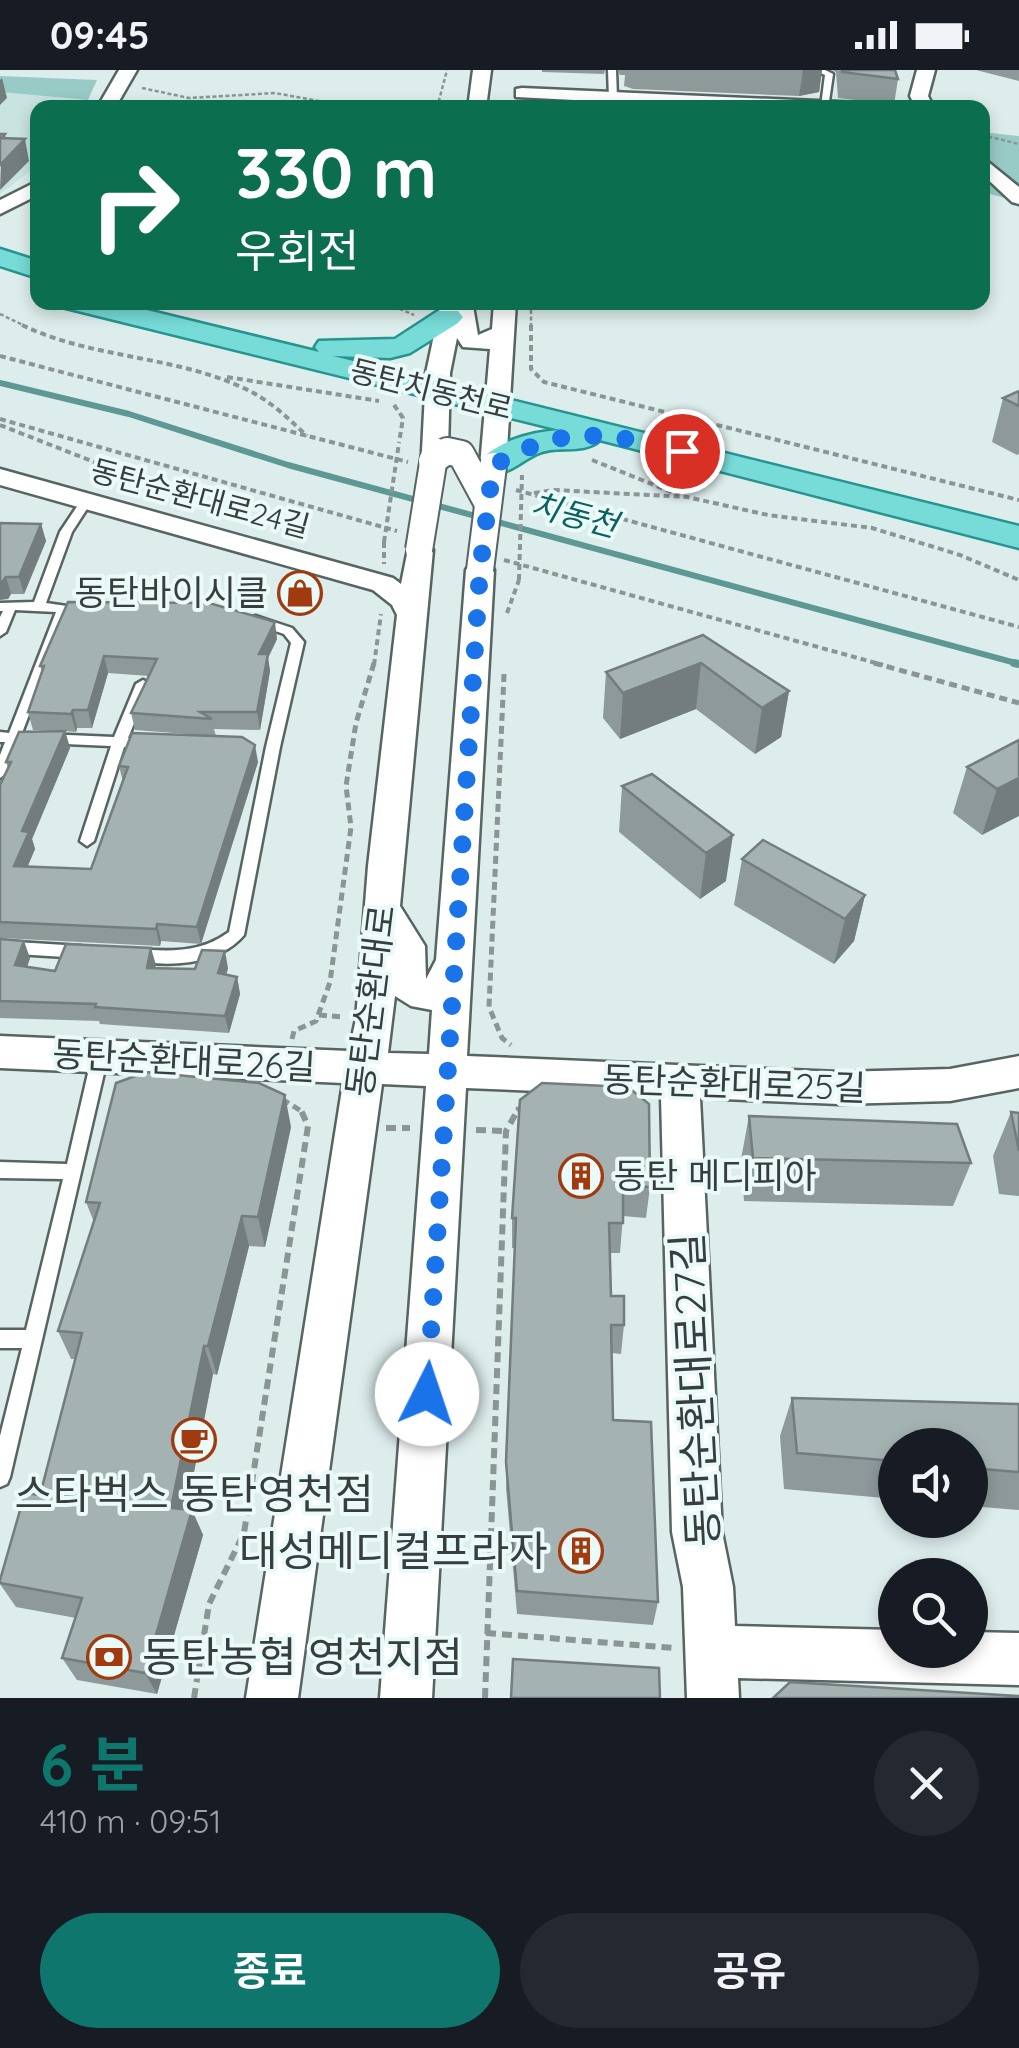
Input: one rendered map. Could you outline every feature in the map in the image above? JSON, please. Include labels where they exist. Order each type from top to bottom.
[{"type":"main road","points":[[0,257],[30,267]]},
{"type":"main road","points":[[0,277],[30,287]]},
{"type":"main road","name":"동탄치동천로","points":[[112,310],[1019,516]]},
{"type":"main road","name":"동탄치동천로","points":[[178,310],[329,347],[438,382]]},
{"type":"main road","points":[[329,347],[348,344],[380,349],[408,344],[450,310]]},
{"type":"main road","name":"동탄치동천로","points":[[498,397],[596,443],[1019,536]]},
{"type":"main road","points":[[508,470],[534,442],[596,443]]},
{"type":"street","points":[[478,100],[482,70]]},
{"type":"street","points":[[524,70],[521,100],[666,100]]},
{"type":"street","points":[[922,100],[926,70]]},
{"type":"street","points":[[111,100],[124,78]]},
{"type":"street","points":[[990,170],[1019,198]]},
{"type":"street","points":[[0,208],[30,191]]},
{"type":"street","points":[[450,310],[465,311],[465,337],[471,342],[490,342],[503,331]]},
{"type":"street","name":"동탄순환대로","points":[[272,1698],[354,1127],[368,1069],[411,614],[450,310]]},
{"type":"street","points":[[406,1698],[480,570],[488,505],[508,470],[498,397],[504,310]]},
{"type":"street","points":[[434,456],[447,451],[461,454],[488,505]]},
{"type":"street","name":"동탄순환대로24길","points":[[0,477],[383,584]]},
{"type":"street","points":[[411,614],[404,600],[383,584],[418,557]]},
{"type":"street","points":[[385,911],[408,946],[408,985],[414,993],[426,997],[437,994],[448,984],[458,946]]},
{"type":"street","name":"동탄순환대로26길","points":[[0,1052],[447,1074]]},
{"type":"street","name":"동탄순환대로25길","points":[[447,1074],[908,1088],[989,1080],[1019,1072]]},
{"type":"street","name":"동탄순환대로27길","points":[[680,1082],[697,1532],[708,1586],[712,1674]]},
{"type":"street","points":[[712,1674],[1019,1659]]},
{"type":"lane","points":[[612,70],[613,98]]},
{"type":"lane","points":[[818,70],[829,74],[826,100]]},
{"type":"lane","points":[[39,606],[66,532],[86,501]]},
{"type":"lane","points":[[0,632],[5,608],[82,610]]},
{"type":"lane","points":[[0,773],[7,737],[64,609]]},
{"type":"lane","points":[[109,953],[181,958],[218,951],[236,935],[298,642],[288,631],[236,613]]},
{"type":"lane","points":[[88,841],[119,742],[143,684]]},
{"type":"lane","points":[[7,737],[157,743]]},
{"type":"lane","points":[[254,747],[273,747]]},
{"type":"lane","points":[[0,947],[90,952]]},
{"type":"lane","points":[[0,1477],[100,1056]]},
{"type":"lane","points":[[0,1170],[74,1172]]},
{"type":"lane","points":[[0,1339],[34,1339]]},
{"type":"path","points":[[439,100],[447,70]]},
{"type":"path","points":[[124,78],[189,98],[275,93],[314,100]]},
{"type":"path","points":[[990,138],[1019,144]]},
{"type":"path","points":[[402,310],[415,315]]},
{"type":"path","points":[[530,310],[531,369],[544,382],[1019,500]]},
{"type":"path","points":[[0,316],[90,348],[215,375],[388,402],[402,411],[384,542],[372,680],[356,724],[346,786],[352,827],[330,982],[316,1020],[294,1030]]},
{"type":"path","points":[[215,375],[284,408],[307,436]]},
{"type":"path","points":[[0,425],[254,526]]},
{"type":"path","points":[[596,443],[610,470],[687,498]]},
{"type":"path","points":[[506,631],[507,611],[519,580],[508,470]]},
{"type":"path","points":[[531,494],[554,490],[687,498],[872,528],[1019,580]]},
{"type":"path","points":[[504,671],[489,1008],[502,1038],[516,1048]]},
{"type":"path","points":[[194,1698],[209,1604],[244,1533],[308,1126],[300,1108],[282,1099]]},
{"type":"path","points":[[485,1698],[506,1131],[513,1114],[527,1103]]},
{"type":"path","points":[[308,1126],[506,1131]]},
{"type":"path","points":[[486,1632],[712,1674]]},
{"type":"shaded area","points":[[0,76],[97,80],[88,100],[0,92]]},
{"type":"shaded area","points":[[0,92],[88,100],[30,100],[30,171],[0,194]]},
{"type":"shaded area","points":[[990,133],[1019,136],[1019,202],[990,194]]},
{"type":"building","points":[[895,70],[898,79],[842,72]]},
{"type":"building","points":[[0,134],[5,134],[2,138],[25,139],[0,165]]},
{"type":"building","points":[[1019,391],[1019,406],[1003,398]]},
{"type":"building","points":[[0,523],[41,524],[19,577],[6,577],[2,582],[0,582]]},
{"type":"building","points":[[68,602],[209,603],[275,622],[259,654],[268,654],[257,712],[200,712],[212,719],[131,713],[157,659],[104,656],[88,710],[73,710],[71,714],[28,712],[44,666],[40,666]]},
{"type":"building","points":[[703,635],[789,691],[762,708],[701,663],[623,693],[606,672]]},
{"type":"building","points":[[65,731],[22,831],[29,832],[14,866],[91,869],[128,767],[119,766],[132,733],[242,737],[255,745],[197,927],[157,924],[156,929],[0,922],[0,785],[11,762],[6,762],[19,732]]},
{"type":"building","points":[[1019,740],[1019,778],[997,789],[967,767]]},
{"type":"building","points":[[652,774],[733,835],[706,853],[622,786]]},
{"type":"building","points":[[763,840],[865,895],[845,919],[742,859]]},
{"type":"building","points":[[0,939],[24,941],[15,965],[55,971],[66,944],[151,948],[147,968],[195,969],[202,950],[225,951],[218,973],[237,977],[225,1016],[95,1007],[96,1004],[0,1001]]},
{"type":"building","points":[[146,1072],[259,1083],[285,1095],[258,1217],[242,1216],[208,1346],[204,1346],[171,1508],[192,1510],[145,1673],[62,1658],[82,1598],[0,1580],[25,1493],[40,1495],[82,1333],[58,1331],[100,1203],[86,1202],[116,1083]]},
{"type":"building","points":[[542,1083],[628,1087],[649,1104],[650,1187],[623,1186],[623,1223],[609,1223],[611,1296],[624,1296],[624,1325],[611,1325],[613,1420],[651,1422],[658,1602],[517,1591],[506,1462],[516,1218],[512,1218],[520,1100]]},
{"type":"building","points":[[1011,1112],[1019,1113],[1019,1151]]},
{"type":"building","points":[[749,1116],[957,1124],[971,1163],[753,1158]]},
{"type":"building","points":[[792,1398],[1019,1404],[1019,1472],[988,1469],[988,1428],[878,1428],[878,1460],[797,1453]]},
{"type":"building","points":[[513,1659],[659,1668],[660,1698],[511,1698]]},
{"type":"building","points":[[790,1682],[1019,1696],[1019,1698],[773,1698]]},
{"type":"waterway","name":"치동천","points":[[0,383],[129,414],[288,465],[1019,664],[1014,663]]},
{"type":"place","name":"동탄바이시클","points":[[300,593]]},
{"type":"place","name":"동탄 메디피아","points":[[581,1176]]},
{"type":"place","name":"스타벅스 동탄영천점","points":[[194,1440]]},
{"type":"place","name":"대성메디컬프라자","points":[[581,1551]]},
{"type":"place","name":"동탄농협 영천지점","points":[[109,1657]]},
{"type":"route","points":[[427,1394],[480,570],[493,466],[534,442],[608,433],[682,451]]}]
